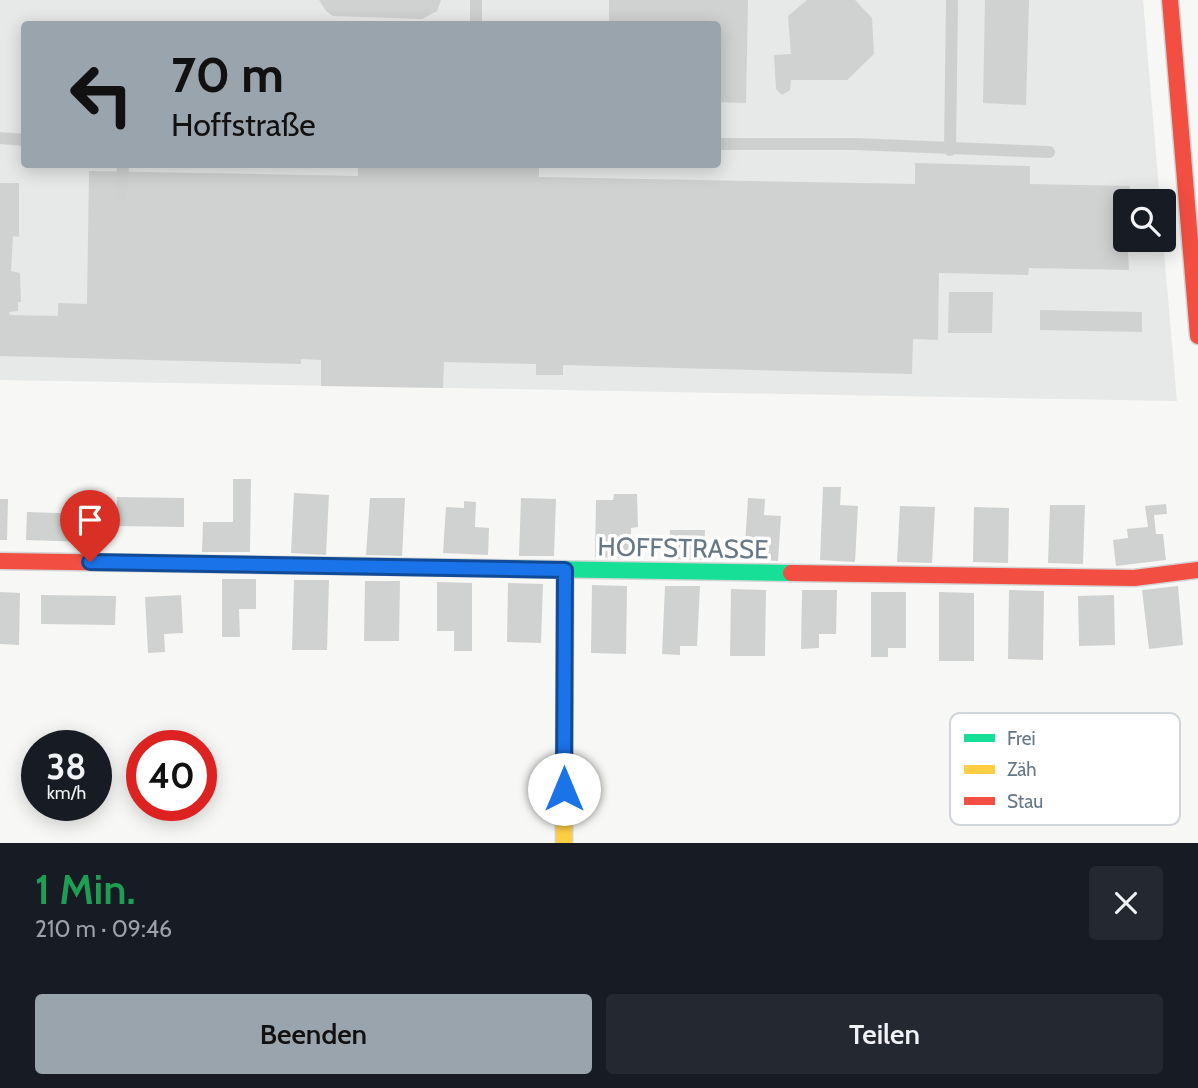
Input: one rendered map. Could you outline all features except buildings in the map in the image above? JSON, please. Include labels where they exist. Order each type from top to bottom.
[{"type":"street","points":[[1170,0],[1198,335]]},
{"type":"street","name":"HOFFSTRASSE","points":[[0,561],[1134,578],[1198,570]]},
{"type":"street","points":[[564,843],[565,570]]},
{"type":"lane","points":[[476,0],[476,21]]},
{"type":"lane","points":[[950,150],[953,0]]},
{"type":"lane","points":[[0,138],[21,140]]},
{"type":"lane","points":[[721,144],[855,144],[1049,152]]},
{"type":"lane","points":[[121,195],[123,168]]},
{"type":"shaded area","points":[[0,0],[1143,0],[1159,189],[1113,189],[1113,252],[1164,252],[1177,401],[0,380]]},
{"type":"traffic: fast","points":[[345,566],[791,573]]},
{"type":"traffic: slow","points":[[564,843],[565,571]]},
{"type":"traffic: jam","points":[[1170,0],[1198,336]]},
{"type":"traffic: jam","points":[[0,561],[345,566]]},
{"type":"traffic: jam","points":[[791,573],[1134,578],[1198,570]]},
{"type":"route","points":[[90,562],[565,570],[564,789]]}]
